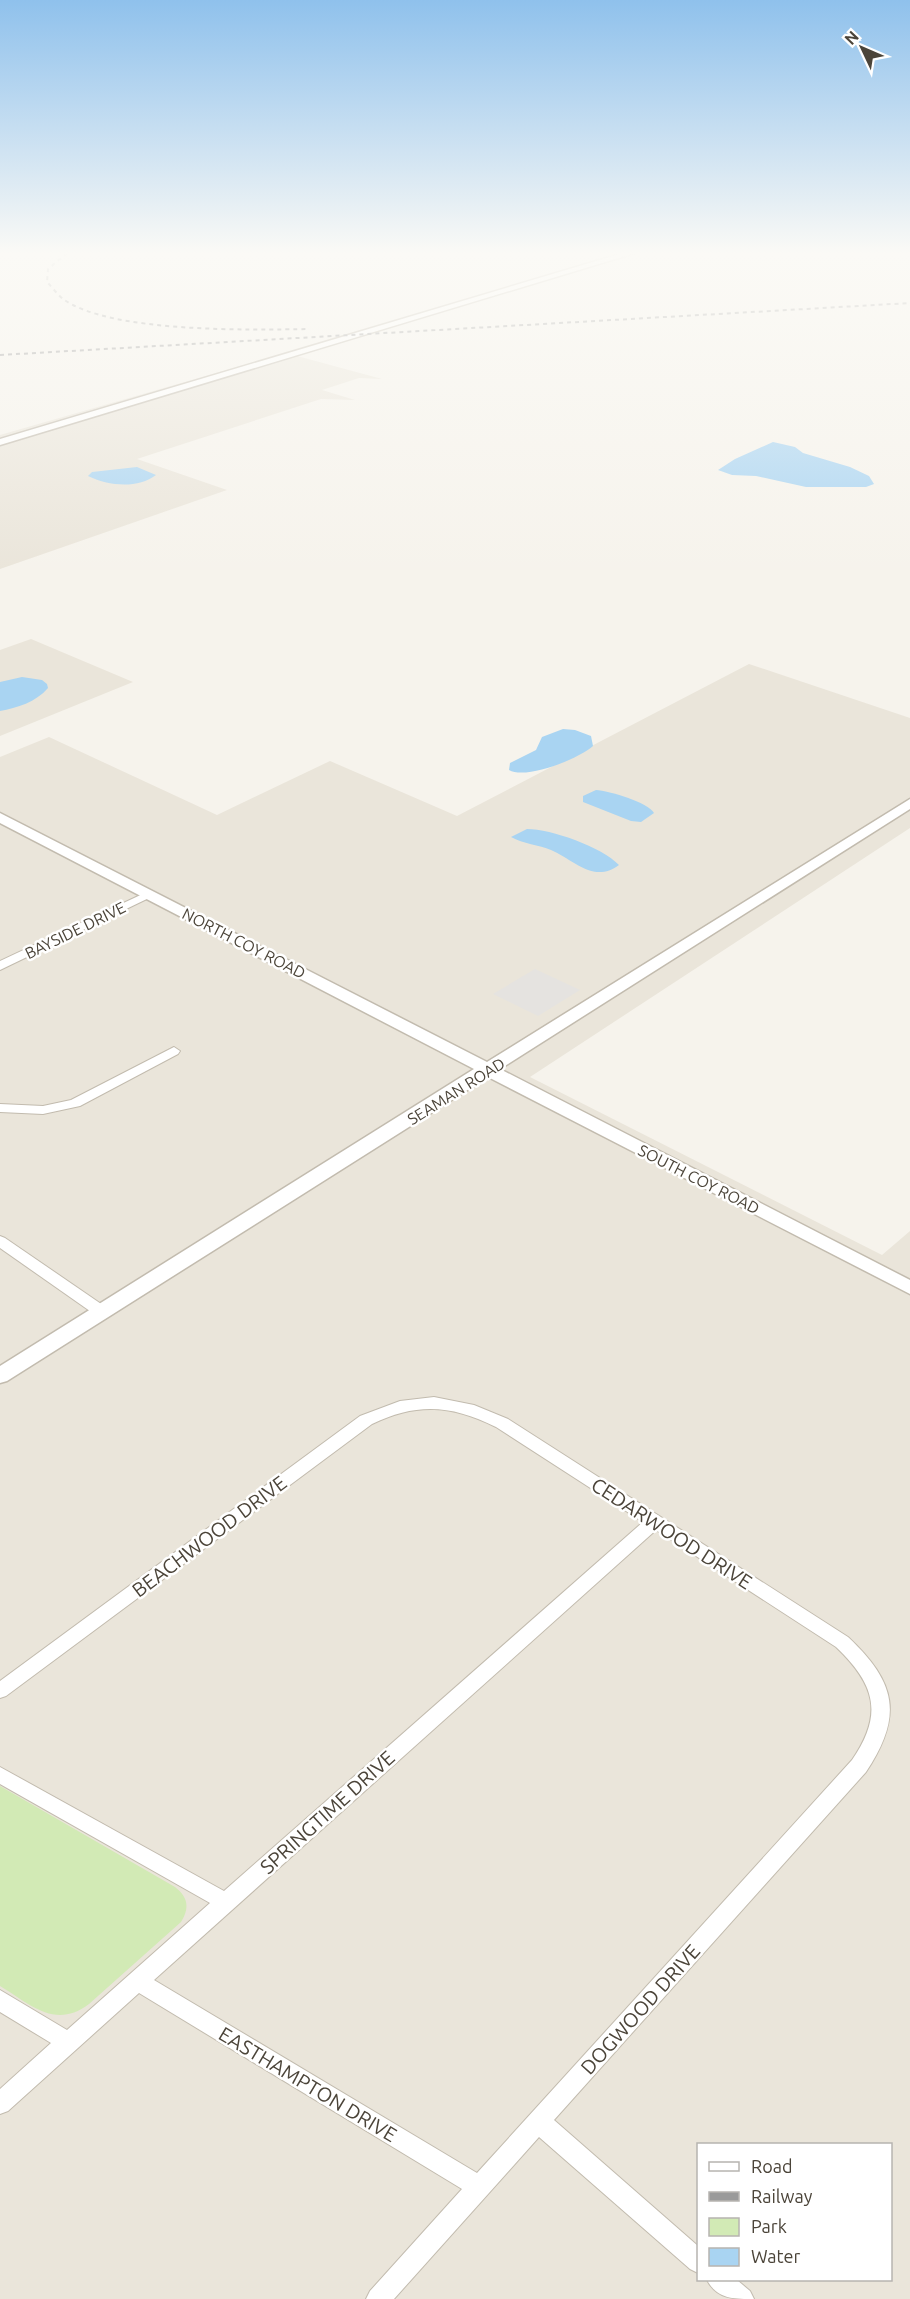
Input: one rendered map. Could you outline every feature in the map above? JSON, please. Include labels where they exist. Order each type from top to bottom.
[{"type":"street","points":[[0,441],[271,360]]},
{"type":"street","name":"SEAMAN ROAD","points":[[0,1376],[910,803]]},
{"type":"street","name":"NORTH COY ROAD","points":[[0,817],[489,1070]]},
{"type":"street","name":"BAYSIDE DRIVE","points":[[0,966],[149,894]]},
{"type":"street","points":[[0,1108],[35,1110],[67,1106],[88,1098],[174,1051]]},
{"type":"street","name":"SOUTH COY ROAD","points":[[489,1070],[910,1288]]},
{"type":"street","points":[[0,1241],[102,1312]]},
{"type":"street","name":"CEDARWOOD DRIVE","points":[[427,1402],[469,1407],[492,1417],[842,1642],[854,1652],[869,1671],[883,1708]]},
{"type":"street","name":"BEACHWOOD DRIVE","points":[[0,1691],[366,1420],[394,1407],[427,1402]]},
{"type":"street","name":"SPRINGTIME DRIVE","points":[[0,2103],[654,1521]]},
{"type":"street","name":"DOGWOOD DRIVE","points":[[378,2299],[859,1766],[877,1741],[883,1708]]},
{"type":"street","points":[[0,1775],[226,1902]]},
{"type":"street","name":"EASTHAMPTON DRIVE","points":[[137,1981],[479,2187]]},
{"type":"street","points":[[0,2000],[68,2042]]},
{"type":"street","points":[[538,2121],[697,2259]]},
{"type":"street","points":[[721,2281],[742,2299]]},
{"type":"shaded area","points":[[261,360],[313,360],[382,379],[359,378],[322,390],[355,400],[321,399],[137,459],[227,490],[0,569],[0,435]]},
{"type":"shaded area","points":[[31,639],[133,682],[0,736],[0,650]]},
{"type":"shaded area","points":[[749,664],[910,718],[910,828],[530,1077],[882,1255],[910,1231],[910,2299],[0,2299],[0,757],[49,737],[217,815],[330,761],[457,816]]},
{"type":"shaded area","points":[[535,969],[580,990],[538,1016],[493,994]]},
{"type":"green space","points":[[0,1786],[175,1887],[185,1899],[186,1912],[181,1922],[89,2004],[65,2015],[43,2012],[0,1986]]},
{"type":"water","points":[[773,442],[795,447],[803,453],[850,467],[869,476],[874,484],[866,487],[806,487],[756,476],[732,475],[718,470],[735,459]]},
{"type":"water","points":[[137,467],[156,475],[141,482],[123,485],[88,476],[92,472]]},
{"type":"water","points":[[22,677],[42,680],[48,688],[26,704],[0,711],[0,682]]},
{"type":"water","points":[[563,729],[575,730],[591,736],[593,746],[576,757],[552,767],[527,772],[509,770],[510,763],[536,750],[542,737]]},
{"type":"water","points":[[596,790],[636,801],[654,813],[641,822],[631,821],[583,802],[583,796]]},
{"type":"water","points":[[527,829],[549,832],[576,840],[601,852],[619,865],[610,870],[593,871],[551,850],[511,837]]}]
